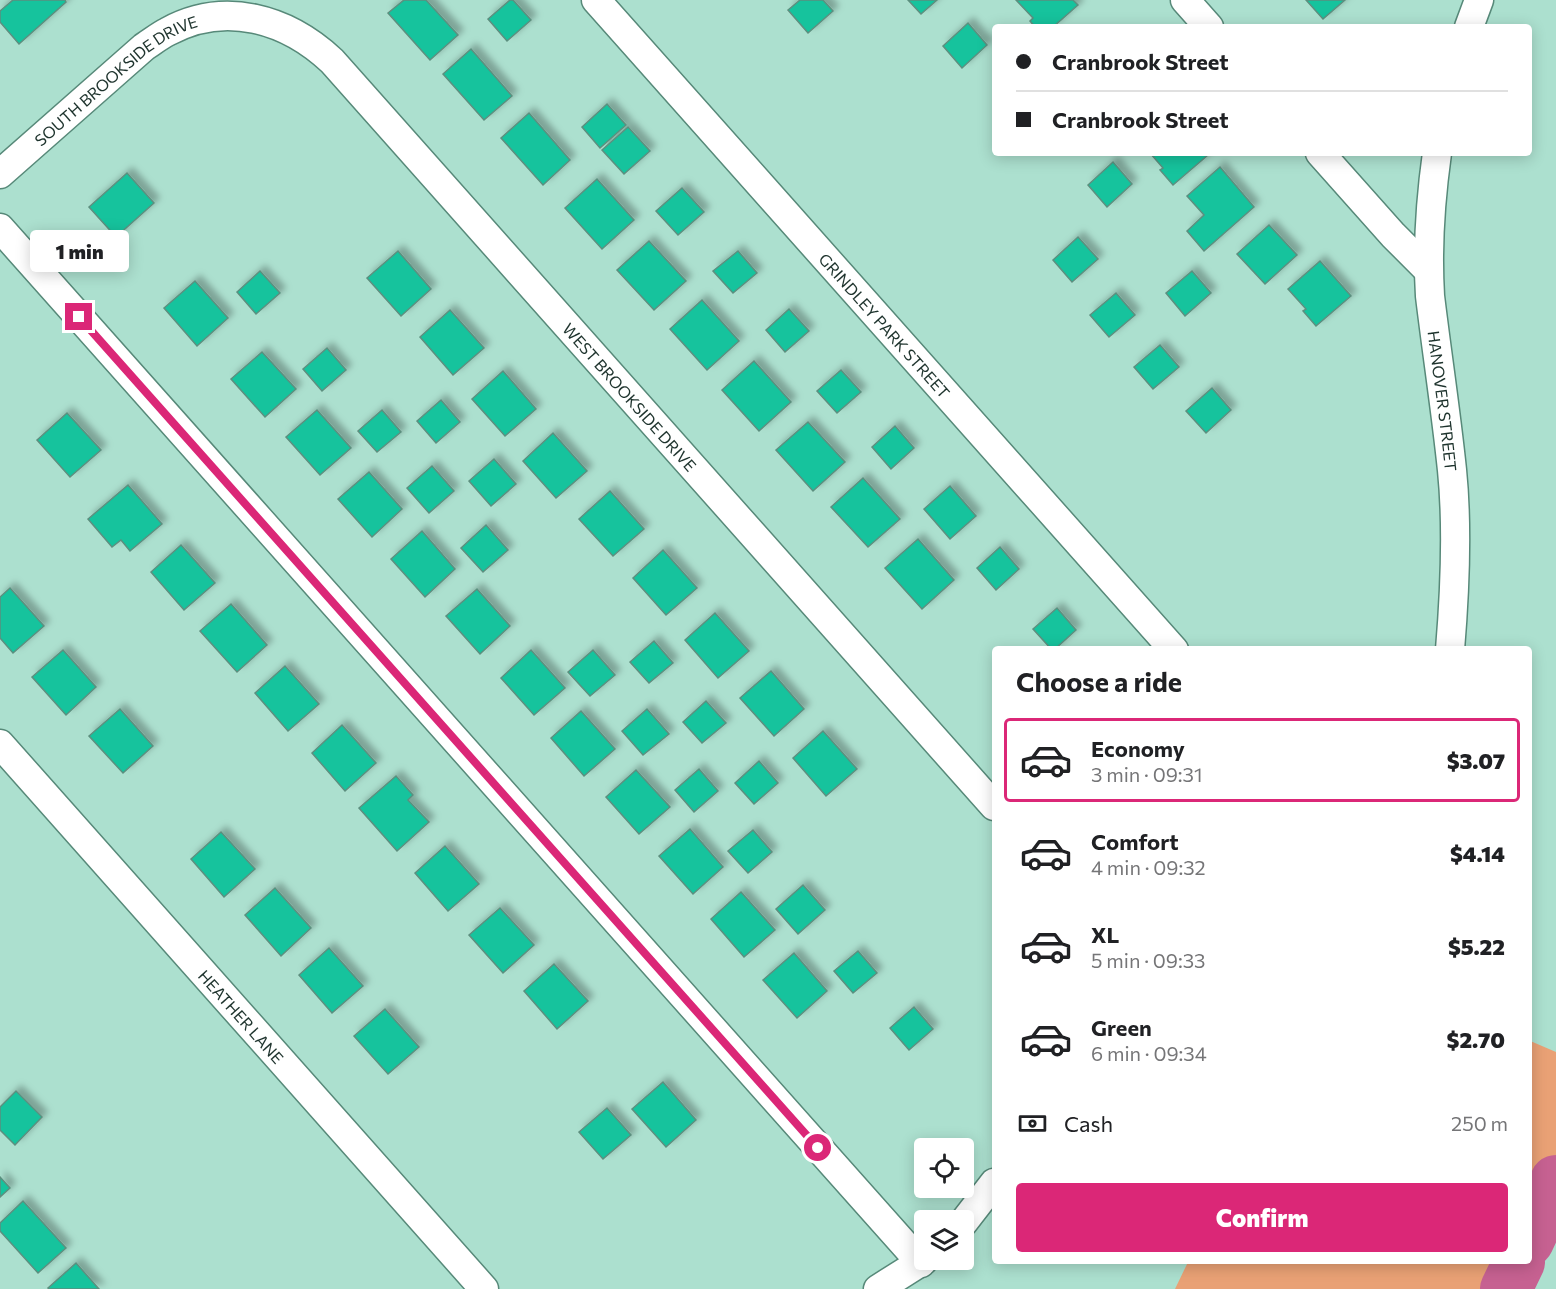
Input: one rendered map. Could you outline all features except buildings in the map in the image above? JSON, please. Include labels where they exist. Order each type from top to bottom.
[{"type":"street","name":"GRINDLEY PARK STREET","points":[[596,0],[1170,646]]},
{"type":"street","points":[[1185,0],[1206,24]]},
{"type":"street","points":[[1470,24],[1479,0]]},
{"type":"street","name":"SOUTH BROOKSIDE DRIVE","points":[[0,174],[144,47],[167,32],[186,23],[207,18],[227,16],[244,18]]},
{"type":"street","name":"WEST BROOKSIDE DRIVE","points":[[244,18],[261,20],[291,30],[317,47],[332,61],[992,804]]},
{"type":"street","points":[[1323,156],[1393,236],[1428,270]]},
{"type":"street","name":"HANOVER STREET","points":[[1437,156],[1429,213],[1428,270],[1452,471],[1455,599],[1450,646]]},
{"type":"street","points":[[0,228],[914,1252]]},
{"type":"street","name":"HEATHER LANE","points":[[0,744],[484,1289]]},
{"type":"street","points":[[973,1210],[992,1187]]},
{"type":"street","points":[[878,1289],[914,1266]]},
{"type":"shaded area","points":[[1532,1042],[1556,1052],[1556,1181],[1532,1234]]},
{"type":"shaded area","points":[[1187,1264],[1518,1264],[1506,1289],[1175,1289]]},
{"type":"waterway","points":[[1532,1232],[1556,1181]]},
{"type":"waterway","points":[[1506,1289],[1518,1264]]},
{"type":"route","points":[[79,317],[818,1148]]}]
